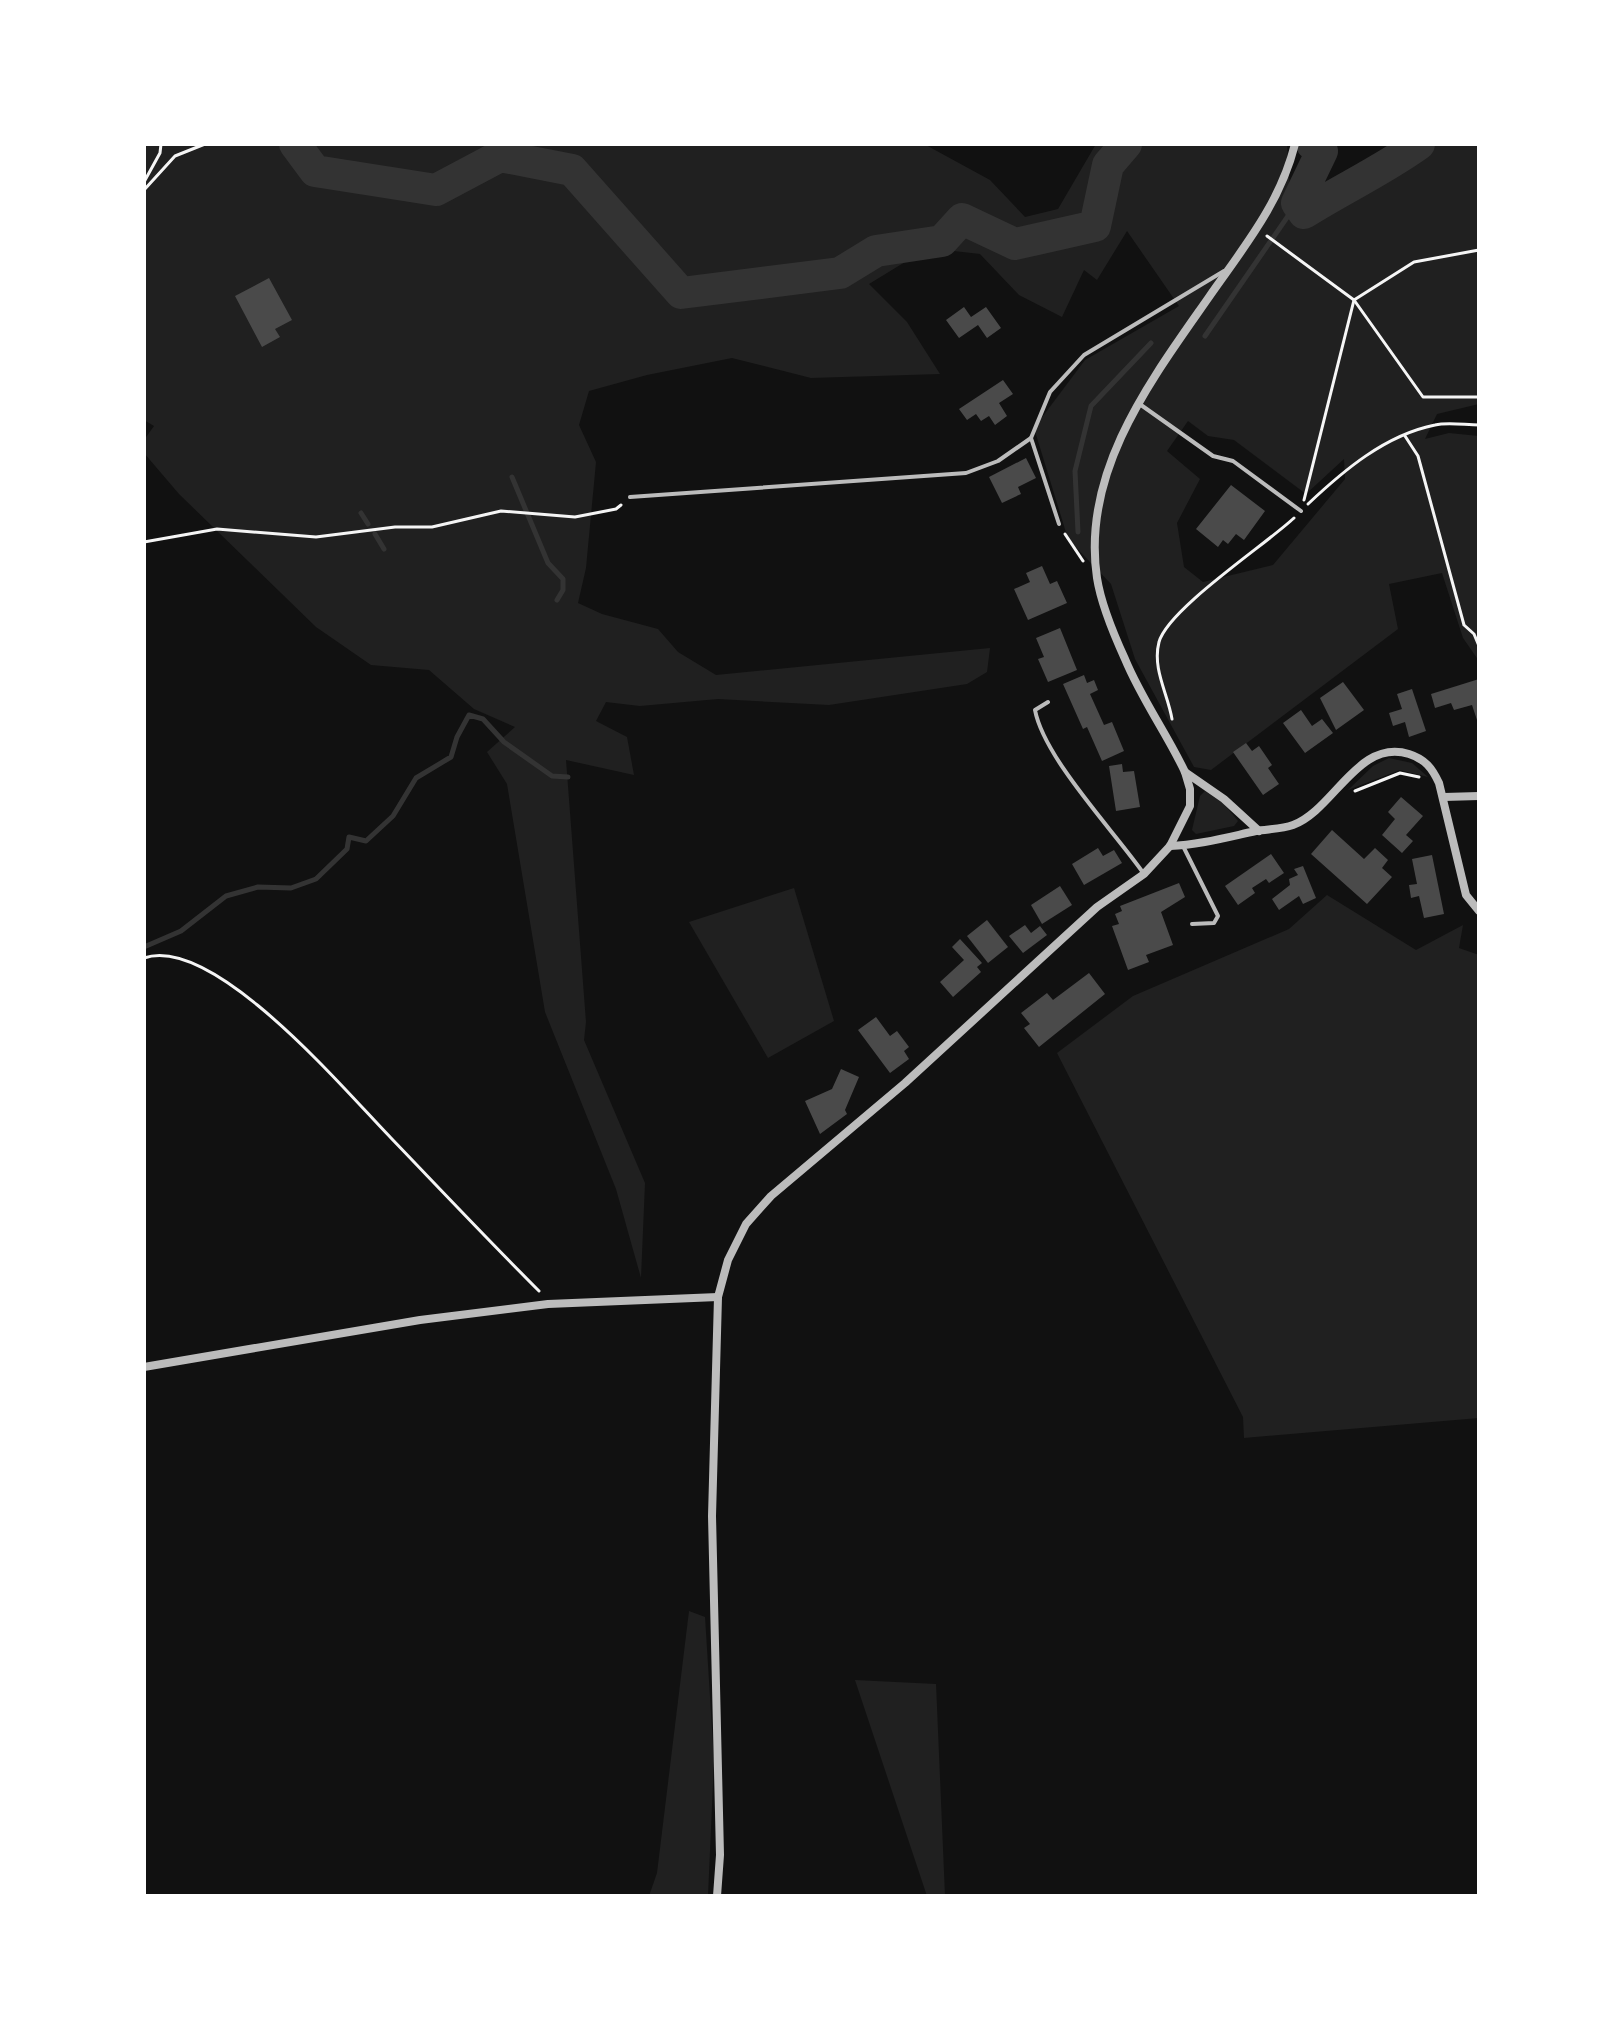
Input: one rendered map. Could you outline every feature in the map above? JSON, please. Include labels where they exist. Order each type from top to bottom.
[{"type":"street","points":[[717,1896],[720,1855],[712,1516],[718,1297],[728,1260],[740,1236],[771,1196],[905,1083],[1097,907],[1144,874],[1170,846],[1190,806],[1190,789],[1170,740],[1125,661],[1097,580],[1095,539],[1100,500],[1113,451],[1138,403],[1270,210],[1295,144]]},
{"type":"street","points":[[1170,846],[1293,825],[1306,817],[1355,771],[1385,752],[1403,752],[1420,758],[1432,769],[1444,797],[1466,895],[1479,911]]},
{"type":"street","points":[[1185,772],[1224,799],[1259,831]]},
{"type":"street","points":[[1444,797],[1479,796]]},
{"type":"street","points":[[144,1367],[420,1320],[548,1304],[718,1297]]},
{"type":"lane","points":[[630,497],[924,479],[966,473],[998,461],[1031,438],[1050,392],[1084,355],[1229,268]]},
{"type":"lane","points":[[1138,403],[1213,456],[1233,461],[1301,511]]},
{"type":"lane","points":[[1031,438],[1059,524]]},
{"type":"lane","points":[[1048,702],[1035,710],[1048,744],[1144,874]]},
{"type":"lane","points":[[1183,846],[1218,916],[1214,923],[1192,924]]},
{"type":"path","points":[[144,182],[160,153],[161,144]]},
{"type":"path","points":[[144,190],[163,174],[175,156],[205,144]]},
{"type":"path","points":[[1258,229],[1354,300],[1423,397],[1479,397]]},
{"type":"path","points":[[1301,511],[1354,300],[1414,262],[1479,250]]},
{"type":"path","points":[[1170,740],[1173,717],[1158,676],[1159,641],[1187,604],[1264,546],[1351,463],[1436,424],[1479,425]]},
{"type":"path","points":[[1405,436],[1418,456],[1464,625],[1474,634],[1479,646]]},
{"type":"path","points":[[144,542],[217,529],[316,537],[395,527],[432,527],[501,511],[532,511],[575,517],[616,509],[630,497]]},
{"type":"path","points":[[1059,524],[1097,580]]},
{"type":"path","points":[[1347,795],[1400,773],[1420,777]]},
{"type":"path","points":[[144,958],[182,958],[266,1011],[415,1161],[548,1304]]},
{"type":"shaded area","points":[[144,144],[924,144],[990,180],[1025,217],[1058,209],[1096,144],[1287,144],[1291,206],[1303,217],[1392,167],[1425,144],[1479,144],[1479,404],[1437,414],[1425,439],[1449,433],[1479,436],[1479,661],[1463,638],[1442,573],[1389,584],[1398,629],[1211,770],[1194,767],[1135,659],[1111,584],[1068,539],[1034,428],[1085,360],[1179,306],[1127,231],[1097,280],[1084,270],[1062,317],[1019,295],[980,254],[954,251],[905,262],[869,284],[907,322],[940,374],[811,378],[732,358],[647,375],[589,391],[579,425],[596,462],[586,568],[578,603],[602,614],[658,629],[678,652],[716,675],[990,648],[987,672],[967,684],[829,705],[718,699],[640,706],[606,702],[596,721],[627,737],[634,775],[566,760],[586,1022],[584,1040],[645,1183],[641,1278],[616,1189],[545,1012],[507,784],[487,752],[515,727],[474,709],[429,670],[371,665],[316,627],[179,494],[144,453],[144,440],[154,426],[144,420]],"holes":[[[1188,421],[1208,436],[1234,440],[1306,494],[1344,459],[1345,479],[1273,565],[1203,582],[1184,567],[1177,523],[1200,479],[1167,451]]]},
{"type":"shaded area","points":[[1389,758],[1412,763],[1428,777],[1400,770],[1348,790],[1373,766]]},
{"type":"shaded area","points":[[1205,791],[1224,804],[1238,821],[1234,826],[1196,834],[1192,830],[1200,796]]},
{"type":"shaded area","points":[[794,888],[834,1021],[768,1058],[689,922]]},
{"type":"shaded area","points":[[1327,895],[1416,950],[1463,925],[1459,948],[1479,955],[1479,1418],[1244,1438],[1243,1417],[1057,1053],[1133,996],[1289,929]]},
{"type":"shaded area","points":[[689,1611],[705,1617],[714,1761],[708,1896],[649,1896],[657,1873]]},
{"type":"shaded area","points":[[855,1680],[936,1684],[945,1896],[927,1896]]},
{"type":"building","points":[[269,278],[292,320],[275,329],[280,337],[262,347],[235,296]]},
{"type":"building","points":[[964,307],[971,317],[986,307],[1001,328],[987,338],[978,325],[959,338],[946,320]]},
{"type":"building","points":[[1003,380],[1013,394],[999,403],[1007,416],[995,425],[989,416],[981,421],[976,414],[967,420],[959,409]]},
{"type":"building","points":[[1026,458],[1036,478],[1018,487],[1021,494],[1002,503],[989,477]]},
{"type":"building","points":[[1231,485],[1265,511],[1244,540],[1236,534],[1228,544],[1223,540],[1218,547],[1196,529]]},
{"type":"building","points":[[1042,566],[1050,584],[1057,581],[1067,603],[1028,620],[1014,589],[1030,582],[1026,573]]},
{"type":"building","points":[[1060,628],[1077,670],[1048,682],[1038,659],[1044,657],[1036,638]]},
{"type":"building","points":[[1084,675],[1087,683],[1094,680],[1098,690],[1090,694],[1104,725],[1112,722],[1124,751],[1102,761],[1087,727],[1083,729],[1063,684]]},
{"type":"building","points":[[1479,679],[1479,726],[1472,705],[1454,710],[1451,703],[1435,708],[1431,694]]},
{"type":"building","points":[[1343,682],[1364,710],[1336,730],[1320,698]]},
{"type":"building","points":[[1412,689],[1426,731],[1409,737],[1405,722],[1393,726],[1389,713],[1402,709],[1397,694]]},
{"type":"building","points":[[1301,710],[1312,726],[1322,719],[1333,733],[1305,753],[1283,723]]},
{"type":"building","points":[[1246,743],[1252,751],[1259,746],[1272,765],[1268,768],[1279,784],[1263,795],[1233,752]]},
{"type":"building","points":[[1122,764],[1123,772],[1134,771],[1140,807],[1116,811],[1109,766]]},
{"type":"building","points":[[1401,797],[1423,816],[1406,835],[1413,841],[1402,853],[1382,835],[1395,819],[1388,812]]},
{"type":"building","points":[[1332,830],[1364,859],[1375,848],[1388,860],[1382,868],[1392,877],[1367,904],[1311,854]]},
{"type":"building","points":[[1098,848],[1103,856],[1114,850],[1122,863],[1084,885],[1072,864]]},
{"type":"building","points":[[1271,854],[1284,873],[1269,883],[1266,879],[1252,888],[1255,893],[1238,905],[1225,886]]},
{"type":"building","points":[[1432,855],[1444,914],[1424,918],[1419,896],[1411,898],[1409,885],[1417,884],[1412,859]]},
{"type":"building","points":[[1303,866],[1316,898],[1303,904],[1299,896],[1279,910],[1272,899],[1290,885],[1289,879],[1298,875],[1294,869]]},
{"type":"building","points":[[1179,883],[1185,897],[1161,912],[1173,945],[1146,955],[1149,962],[1128,970],[1112,926],[1119,924],[1115,914],[1122,911],[1120,906]]},
{"type":"building","points":[[1060,886],[1072,905],[1042,924],[1031,905]]},
{"type":"building","points":[[987,920],[1008,947],[988,963],[967,936]]},
{"type":"building","points":[[1025,925],[1031,933],[1040,926],[1047,935],[1023,953],[1009,936]]},
{"type":"building","points":[[960,939],[982,963],[977,967],[981,972],[953,997],[940,982],[964,960],[952,947]]},
{"type":"building","points":[[1089,973],[1105,994],[1039,1047],[1024,1028],[1030,1024],[1021,1013],[1047,993],[1053,1000]]},
{"type":"building","points":[[876,1017],[890,1036],[897,1031],[909,1047],[904,1051],[909,1059],[890,1073],[858,1030]]},
{"type":"building","points":[[841,1069],[859,1077],[845,1110],[847,1114],[820,1134],[805,1101],[832,1089]]},
{"type":"waterway","points":[[295,144],[315,171],[436,190],[500,156],[572,170],[681,293],[840,273],[876,251],[942,241],[962,219],[1015,244],[1095,226],[1108,165],[1126,144]]},
{"type":"waterway","points":[[1312,144],[1322,151],[1297,203],[1304,213],[1419,144]]},
{"type":"waterway","points":[[1205,336],[1297,203]]},
{"type":"waterway","points":[[1078,532],[1075,471],[1091,406],[1151,343]]},
{"type":"waterway","points":[[512,477],[548,563],[563,579],[563,590],[557,600]]},
{"type":"waterway","points":[[361,513],[368,524]]},
{"type":"waterway","points":[[375,534],[384,549]]},
{"type":"waterway","points":[[144,947],[181,931],[226,896],[258,887],[291,888],[316,879],[347,849],[349,837],[366,841],[393,816],[416,778],[451,757],[469,715],[483,719],[504,742],[552,776],[568,777]]}]
